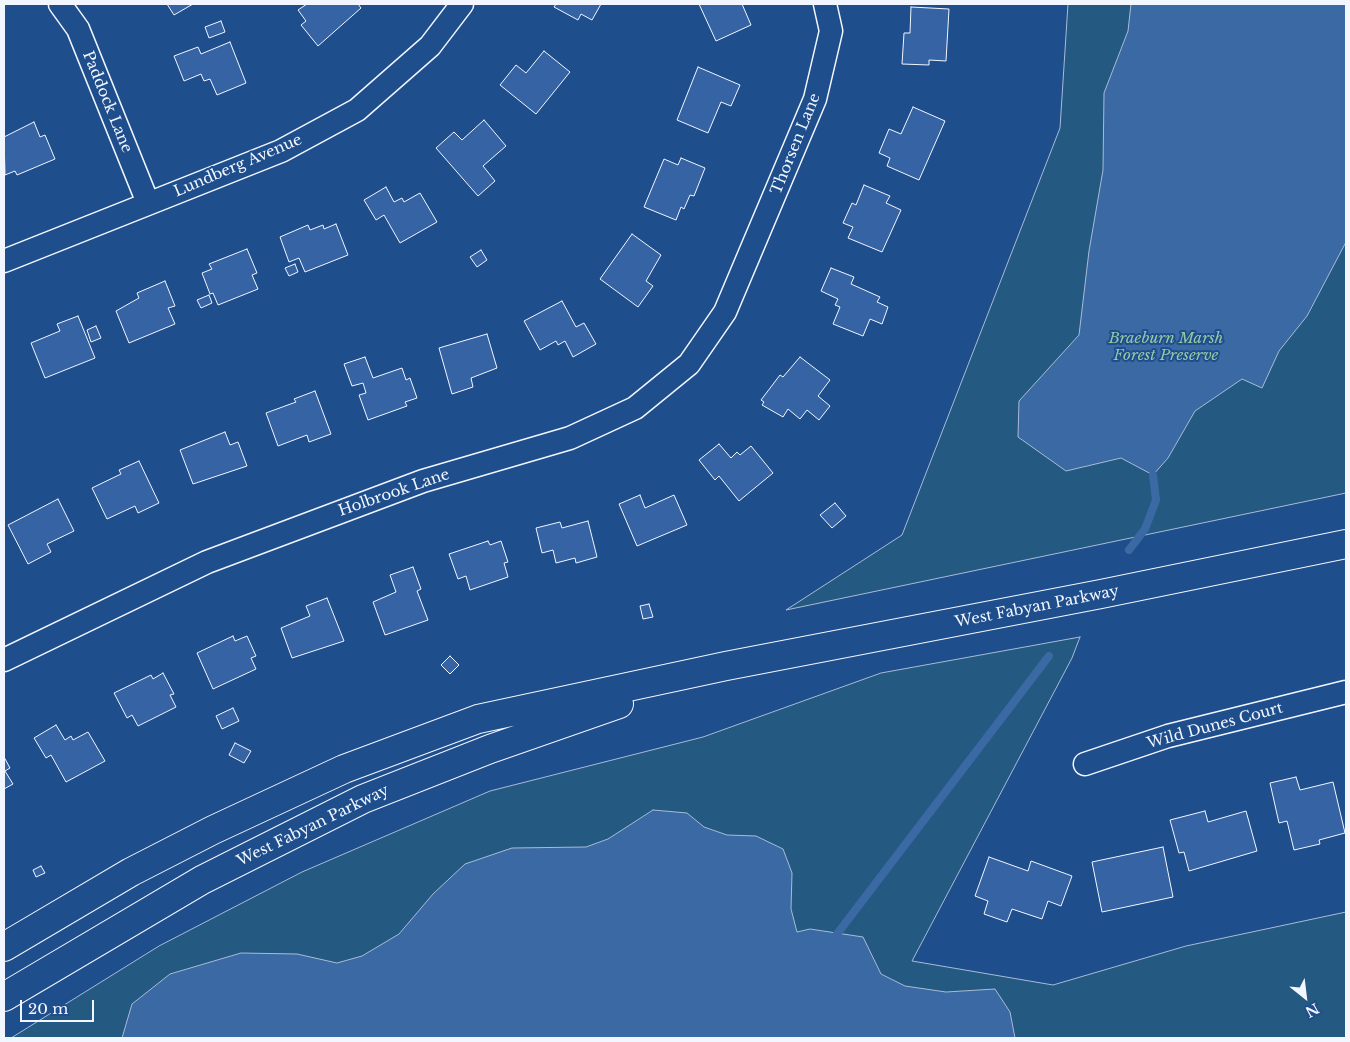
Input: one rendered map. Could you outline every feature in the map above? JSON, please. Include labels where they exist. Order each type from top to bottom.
[{"type":"main road","name":"West Fabyan Parkway","points":[[4,946],[131,872],[213,830],[344,769],[478,719],[726,666],[1101,594],[1346,544]]},
{"type":"main road","name":"West Fabyan Parkway","points":[[4,997],[202,880],[362,799],[490,749],[726,666]]},
{"type":"street","name":"Paddock Lane","points":[[60,4],[78,29],[148,203]]},
{"type":"street","name":"Lundberg Avenue","points":[[4,261],[281,151],[357,110],[430,46],[462,4]]},
{"type":"street","name":"Thorsen Lane","points":[[740,280],[816,99],[831,31],[824,4]]},
{"type":"street","name":"Holbrook Lane","points":[[4,660],[207,562],[423,481],[570,438],[635,408],[689,364],[725,312],[740,280]]},
{"type":"street","name":"Wild Dunes Court","points":[[1085,764],[1168,736],[1346,692]]},
{"type":"green space","name":"Braeburn Marsh Forest Preserve","points":[[1068,4],[1346,4],[1346,493],[786,610],[902,535],[1060,128]]},
{"type":"green space","points":[[1080,637],[1072,658],[912,961],[1053,985],[1186,946],[1346,912],[1346,1038],[11,1038],[159,946],[302,872],[490,791],[703,737],[881,673]]},
{"type":"shaded area","points":[[1131,4],[1346,4],[1346,242],[1307,316],[1279,351],[1262,388],[1242,379],[1195,411],[1168,458],[1153,475],[1121,458],[1066,471],[1018,437],[1019,401],[1079,335],[1089,251],[1103,170],[1104,93],[1128,31]]},
{"type":"shaded area","points":[[653,810],[687,813],[704,827],[727,835],[756,836],[783,849],[792,873],[791,909],[797,932],[810,929],[863,937],[881,974],[905,986],[946,992],[995,989],[1010,1012],[1015,1038],[122,1038],[132,1004],[170,974],[241,953],[297,954],[337,963],[362,956],[399,934],[433,894],[465,864],[512,848],[586,847],[608,839]]},
{"type":"building","points":[[167,4],[193,4],[174,15]]},
{"type":"building","points":[[307,4],[358,4],[361,8],[318,46],[301,25],[306,21],[298,10]]},
{"type":"building","points":[[556,4],[601,4],[592,20],[581,14],[578,20],[554,7]]},
{"type":"building","points":[[699,4],[742,4],[751,25],[716,41]]},
{"type":"building","points":[[911,7],[949,9],[946,61],[929,60],[929,65],[902,64],[904,33],[910,33]]},
{"type":"building","points":[[221,21],[225,32],[209,38],[205,27]]},
{"type":"building","points":[[230,42],[246,83],[217,95],[210,79],[204,81],[201,74],[184,81],[174,56],[198,47],[201,54]]},
{"type":"building","points":[[544,51],[570,72],[536,114],[500,85],[516,65],[526,73]]},
{"type":"building","points":[[698,67],[740,85],[731,106],[721,102],[708,133],[677,120]]},
{"type":"building","points":[[913,107],[945,121],[919,180],[887,166],[890,158],[879,153],[889,129],[901,134]]},
{"type":"building","points":[[484,120],[506,146],[483,166],[495,181],[478,196],[436,148],[454,132],[462,140]]},
{"type":"building","points":[[34,122],[40,137],[45,135],[55,159],[17,175],[15,171],[5,175],[4,137]]},
{"type":"building","points":[[681,158],[705,168],[694,196],[690,195],[684,209],[681,207],[676,220],[644,207],[664,159],[678,165]]},
{"type":"building","points":[[864,185],[890,196],[886,203],[901,210],[882,252],[848,238],[853,227],[843,223],[852,203],[856,205]]},
{"type":"building","points":[[386,187],[394,202],[402,198],[404,202],[420,193],[437,222],[400,243],[384,215],[376,220],[364,200]]},
{"type":"building","points":[[336,224],[348,255],[305,272],[299,258],[289,262],[280,237],[308,225],[310,230],[323,225],[324,229]]},
{"type":"building","points":[[632,234],[661,255],[646,281],[653,286],[638,307],[600,279]]},
{"type":"building","points":[[247,249],[257,273],[252,275],[258,289],[218,305],[213,293],[210,294],[202,273],[212,269],[209,264]]},
{"type":"building","points":[[481,250],[487,260],[477,267],[470,257]]},
{"type":"building","points":[[295,264],[298,272],[289,276],[285,268]]},
{"type":"building","points":[[831,268],[854,277],[851,284],[880,297],[877,302],[888,307],[882,324],[870,319],[863,336],[833,324],[840,307],[835,305],[838,299],[821,291]]},
{"type":"building","points":[[165,281],[175,306],[168,308],[175,324],[129,343],[116,311],[139,298],[137,293]]},
{"type":"building","points":[[209,295],[212,303],[201,308],[197,300]]},
{"type":"building","points":[[562,301],[576,327],[584,323],[596,344],[573,357],[565,341],[558,345],[556,341],[540,350],[524,321]]},
{"type":"building","points":[[78,316],[95,358],[45,378],[31,343],[60,331],[57,324]]},
{"type":"building","points":[[96,326],[101,338],[91,342],[87,330]]},
{"type":"building","points":[[487,334],[497,368],[471,378],[473,387],[452,394],[439,348]]},
{"type":"building","points":[[365,357],[373,378],[402,368],[406,380],[410,378],[417,398],[405,402],[407,406],[368,420],[359,395],[366,393],[363,383],[352,386],[344,364]]},
{"type":"building","points":[[800,357],[830,380],[818,396],[830,406],[819,420],[807,410],[800,419],[788,409],[783,417],[762,405],[764,402],[761,400],[780,375],[783,377]]},
{"type":"building","points":[[315,391],[331,434],[309,442],[307,435],[278,446],[266,413],[296,402],[294,399]]},
{"type":"building","points":[[225,432],[230,445],[238,442],[247,466],[193,484],[180,450]]},
{"type":"building","points":[[719,444],[731,458],[737,452],[740,455],[751,446],[773,473],[739,501],[719,476],[715,480],[699,460]]},
{"type":"building","points":[[139,461],[159,503],[138,513],[135,506],[107,519],[92,488],[121,474],[119,470]]},
{"type":"building","points":[[640,495],[645,508],[674,495],[687,525],[637,546],[619,504]]},
{"type":"building","points":[[58,499],[74,531],[47,544],[51,552],[28,564],[8,525]]},
{"type":"building","points":[[835,503],[846,516],[832,528],[820,515]]},
{"type":"building","points":[[588,521],[597,557],[576,563],[575,558],[556,563],[553,550],[542,553],[536,528],[560,522],[562,528]]},
{"type":"building","points":[[488,541],[490,545],[501,541],[508,562],[504,563],[508,577],[470,590],[466,576],[458,579],[449,554]]},
{"type":"building","points":[[413,567],[421,589],[417,591],[428,620],[385,635],[373,602],[396,592],[390,575]]},
{"type":"building","points":[[327,598],[344,641],[292,658],[281,628],[310,616],[306,606]]},
{"type":"building","points":[[649,604],[653,617],[643,619],[640,606]]},
{"type":"building","points":[[233,636],[235,641],[247,636],[256,656],[251,658],[256,669],[213,689],[197,653]]},
{"type":"building","points":[[450,656],[459,665],[450,674],[441,665]]},
{"type":"building","points":[[163,673],[174,694],[170,695],[176,707],[138,726],[132,715],[127,718],[114,693],[151,675],[153,679]]},
{"type":"building","points":[[233,708],[239,721],[222,729],[216,716]]},
{"type":"building","points":[[56,725],[65,740],[71,736],[73,740],[88,732],[105,761],[66,782],[51,755],[46,758],[34,738]]},
{"type":"building","points":[[235,743],[251,751],[244,763],[229,755]]},
{"type":"building","points":[[4,757],[10,768],[5,771],[13,784],[4,789]]},
{"type":"building","points":[[1296,777],[1300,790],[1333,782],[1345,833],[1319,840],[1320,844],[1294,850],[1287,821],[1279,823],[1270,783]]},
{"type":"building","points":[[1205,811],[1208,822],[1246,811],[1257,851],[1189,871],[1184,852],[1179,853],[1170,820]]},
{"type":"building","points":[[1163,847],[1173,897],[1102,912],[1092,862]]},
{"type":"building","points":[[989,857],[1028,871],[1031,861],[1072,876],[1061,906],[1048,901],[1042,919],[1012,909],[1007,922],[984,914],[988,901],[975,896]]},
{"type":"building","points":[[41,866],[45,873],[36,877],[33,870]]},
{"type":"waterway","points":[[1129,550],[1145,529],[1156,500],[1153,475]]},
{"type":"waterway","points":[[837,934],[1049,656]]}]
